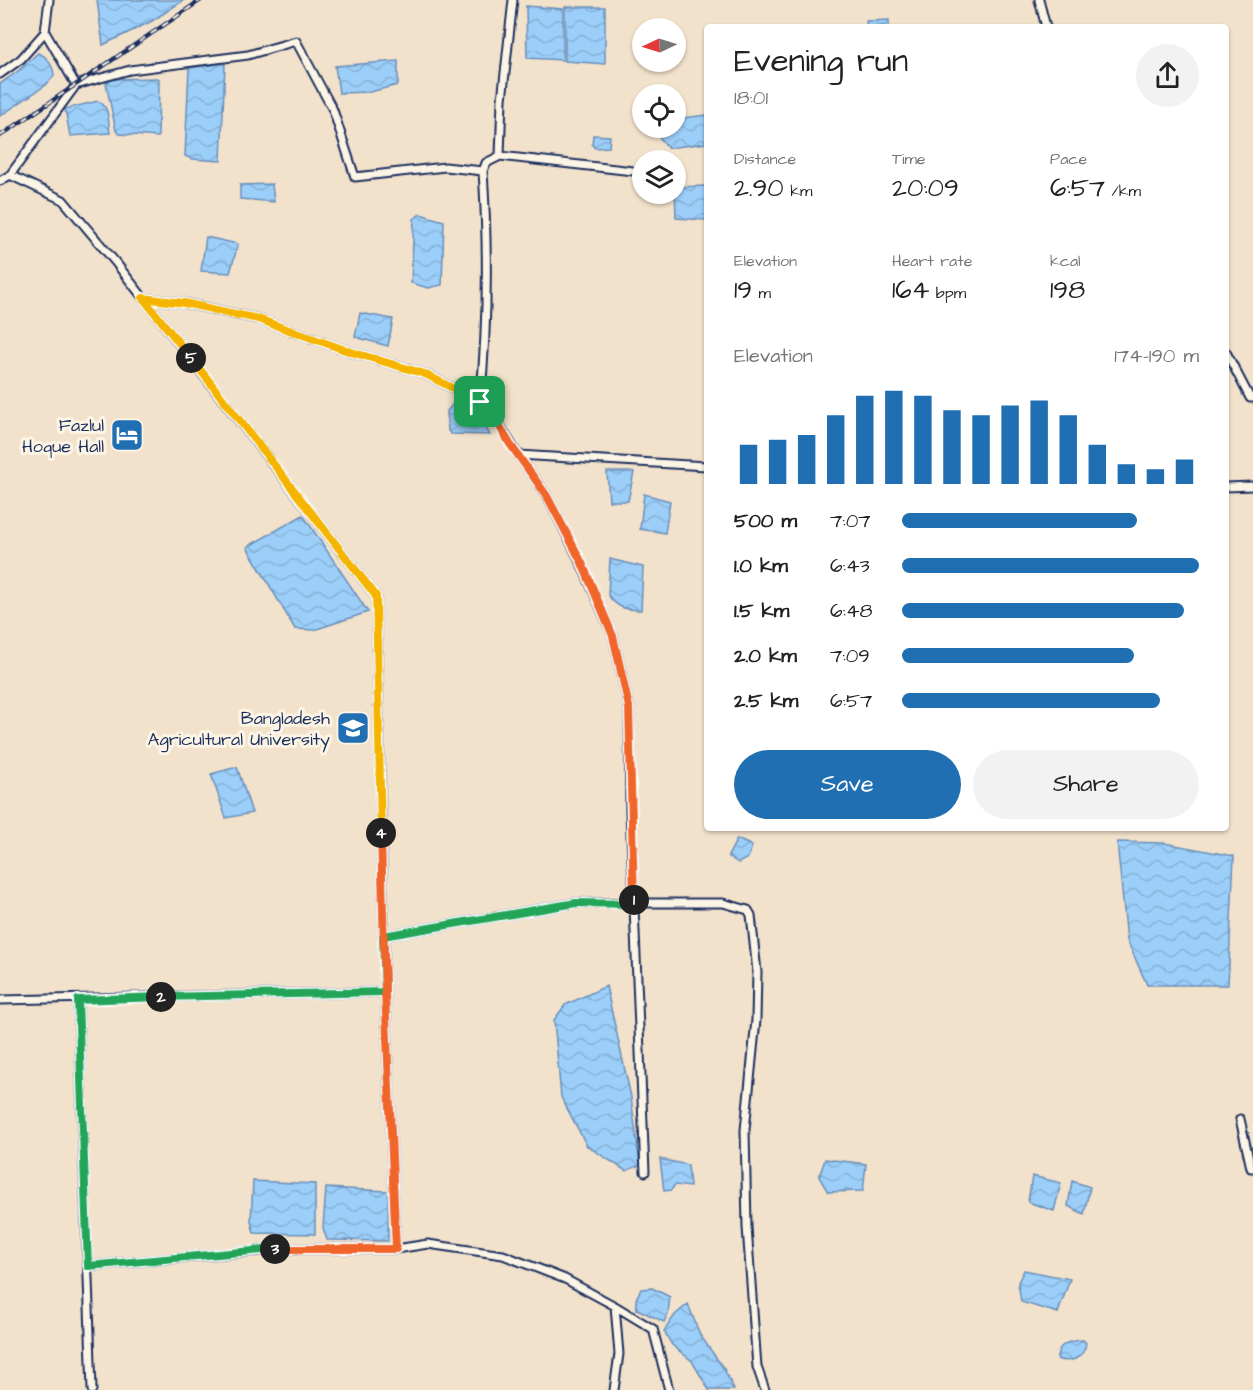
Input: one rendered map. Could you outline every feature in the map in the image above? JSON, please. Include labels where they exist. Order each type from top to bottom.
[{"type":"street","points":[[0,74],[21,59],[45,32],[50,0]]},
{"type":"street","points":[[500,156],[502,100],[513,0]]},
{"type":"street","points":[[1039,0],[1045,24]]},
{"type":"street","points":[[45,32],[76,85]]},
{"type":"street","points":[[0,181],[10,175],[76,85],[130,70],[248,56],[297,42],[333,110],[355,177],[373,173],[445,167],[483,171]]},
{"type":"street","points":[[480,402],[486,339],[488,238],[483,171],[486,163],[500,156],[632,171]]},
{"type":"street","points":[[10,175],[63,200],[143,298],[376,596],[383,936],[396,1249]]},
{"type":"street","points":[[143,298],[184,303],[258,319],[348,351],[425,374],[488,406],[547,496],[582,563],[613,636],[629,707],[630,811],[645,1172]]},
{"type":"street","points":[[1229,358],[1250,398],[1253,398]]},
{"type":"street","points":[[518,455],[704,466]]},
{"type":"street","points":[[1229,487],[1253,486]]},
{"type":"street","points":[[383,936],[576,903],[723,903],[748,910],[751,915],[757,972],[756,1020],[745,1130],[747,1227],[757,1366],[765,1390]]},
{"type":"street","points":[[0,1000],[385,992]]},
{"type":"street","points":[[78,1000],[92,1390]]},
{"type":"street","points":[[1240,1119],[1251,1168],[1253,1168]]},
{"type":"street","points":[[88,1266],[280,1249],[396,1249],[428,1244],[502,1255],[565,1279],[653,1329],[669,1390]]},
{"type":"street","points":[[614,1390],[619,1354],[615,1306]]},
{"type":"water","points":[[97,0],[184,0],[152,21],[103,45]]},
{"type":"water","points":[[526,6],[563,9],[563,60],[527,58]]},
{"type":"water","points":[[565,7],[605,7],[605,64],[565,61]]},
{"type":"water","points":[[889,20],[889,24],[866,24],[866,21]]},
{"type":"water","points":[[38,53],[49,62],[54,76],[46,85],[0,116],[0,84]]},
{"type":"water","points":[[398,61],[398,85],[370,92],[339,93],[335,66]]},
{"type":"water","points":[[225,63],[221,161],[192,159],[185,156],[189,68]]},
{"type":"water","points":[[114,79],[159,79],[158,137],[119,134],[116,131],[106,83]]},
{"type":"water","points":[[98,101],[107,110],[110,133],[70,136],[65,109]]},
{"type":"water","points":[[704,115],[704,143],[668,148],[660,138],[686,138],[686,118]]},
{"type":"water","points":[[593,135],[610,136],[609,147],[595,148],[592,145]]},
{"type":"water","points":[[272,184],[274,202],[240,199],[240,185]]},
{"type":"water","points":[[704,186],[704,220],[676,218],[676,204],[686,204],[686,187]]},
{"type":"water","points":[[420,214],[444,221],[442,285],[428,288],[411,283],[414,219]]},
{"type":"water","points":[[206,237],[238,244],[230,273],[201,271]]},
{"type":"water","points":[[360,313],[393,319],[388,346],[355,337]]},
{"type":"water","points":[[455,402],[480,418],[490,435],[451,434],[448,431],[447,411]]},
{"type":"water","points":[[607,472],[634,472],[628,501],[609,501]]},
{"type":"water","points":[[644,494],[670,501],[665,533],[640,529]]},
{"type":"water","points":[[303,515],[368,612],[314,630],[295,629],[247,547]]},
{"type":"water","points":[[610,559],[643,567],[641,610],[622,607],[608,595]]},
{"type":"water","points":[[237,767],[252,813],[226,818],[211,774]]},
{"type":"water","points":[[737,839],[752,846],[748,858],[738,863],[728,856]]},
{"type":"water","points":[[1117,842],[1164,843],[1234,856],[1228,985],[1147,985],[1127,940]]},
{"type":"water","points":[[606,986],[631,1097],[640,1165],[626,1171],[587,1146],[561,1097],[554,1020],[565,1005]]},
{"type":"water","points":[[660,1159],[688,1165],[690,1187],[675,1185],[671,1190],[664,1191]]},
{"type":"water","points":[[825,1159],[866,1164],[863,1191],[828,1192],[819,1177]]},
{"type":"water","points":[[1032,1176],[1061,1183],[1054,1211],[1028,1202]]},
{"type":"water","points":[[253,1181],[315,1184],[315,1234],[254,1233],[251,1221]]},
{"type":"water","points":[[1072,1181],[1090,1187],[1084,1214],[1068,1206]]},
{"type":"water","points":[[326,1188],[388,1191],[388,1241],[327,1240],[323,1228]]},
{"type":"water","points":[[1024,1270],[1070,1279],[1058,1313],[1021,1302],[1018,1282]]},
{"type":"water","points":[[652,1288],[670,1297],[664,1322],[637,1309],[636,1299],[641,1289]]},
{"type":"water","points":[[688,1304],[700,1335],[724,1369],[734,1390],[709,1390],[692,1361],[672,1345],[664,1331],[675,1315]]},
{"type":"water","points":[[1083,1340],[1086,1343],[1080,1356],[1067,1361],[1057,1359],[1062,1346],[1069,1342]]},
{"type":"railway","points":[[0,136],[201,0]]},
{"type":"place","name":"Fazlul Hoque Hall","points":[[127,435]]},
{"type":"place","name":"Bangladesh Agricultural University","points":[[353,728]]},
{"type":"route","points":[[480,402],[425,374],[348,351],[258,319],[184,303],[143,298],[376,596],[383,936],[396,1249],[280,1249],[88,1266],[78,1000],[385,992],[383,936],[576,903],[634,904],[629,707],[613,636],[582,563],[547,496],[510,444],[488,406],[480,402]]}]
